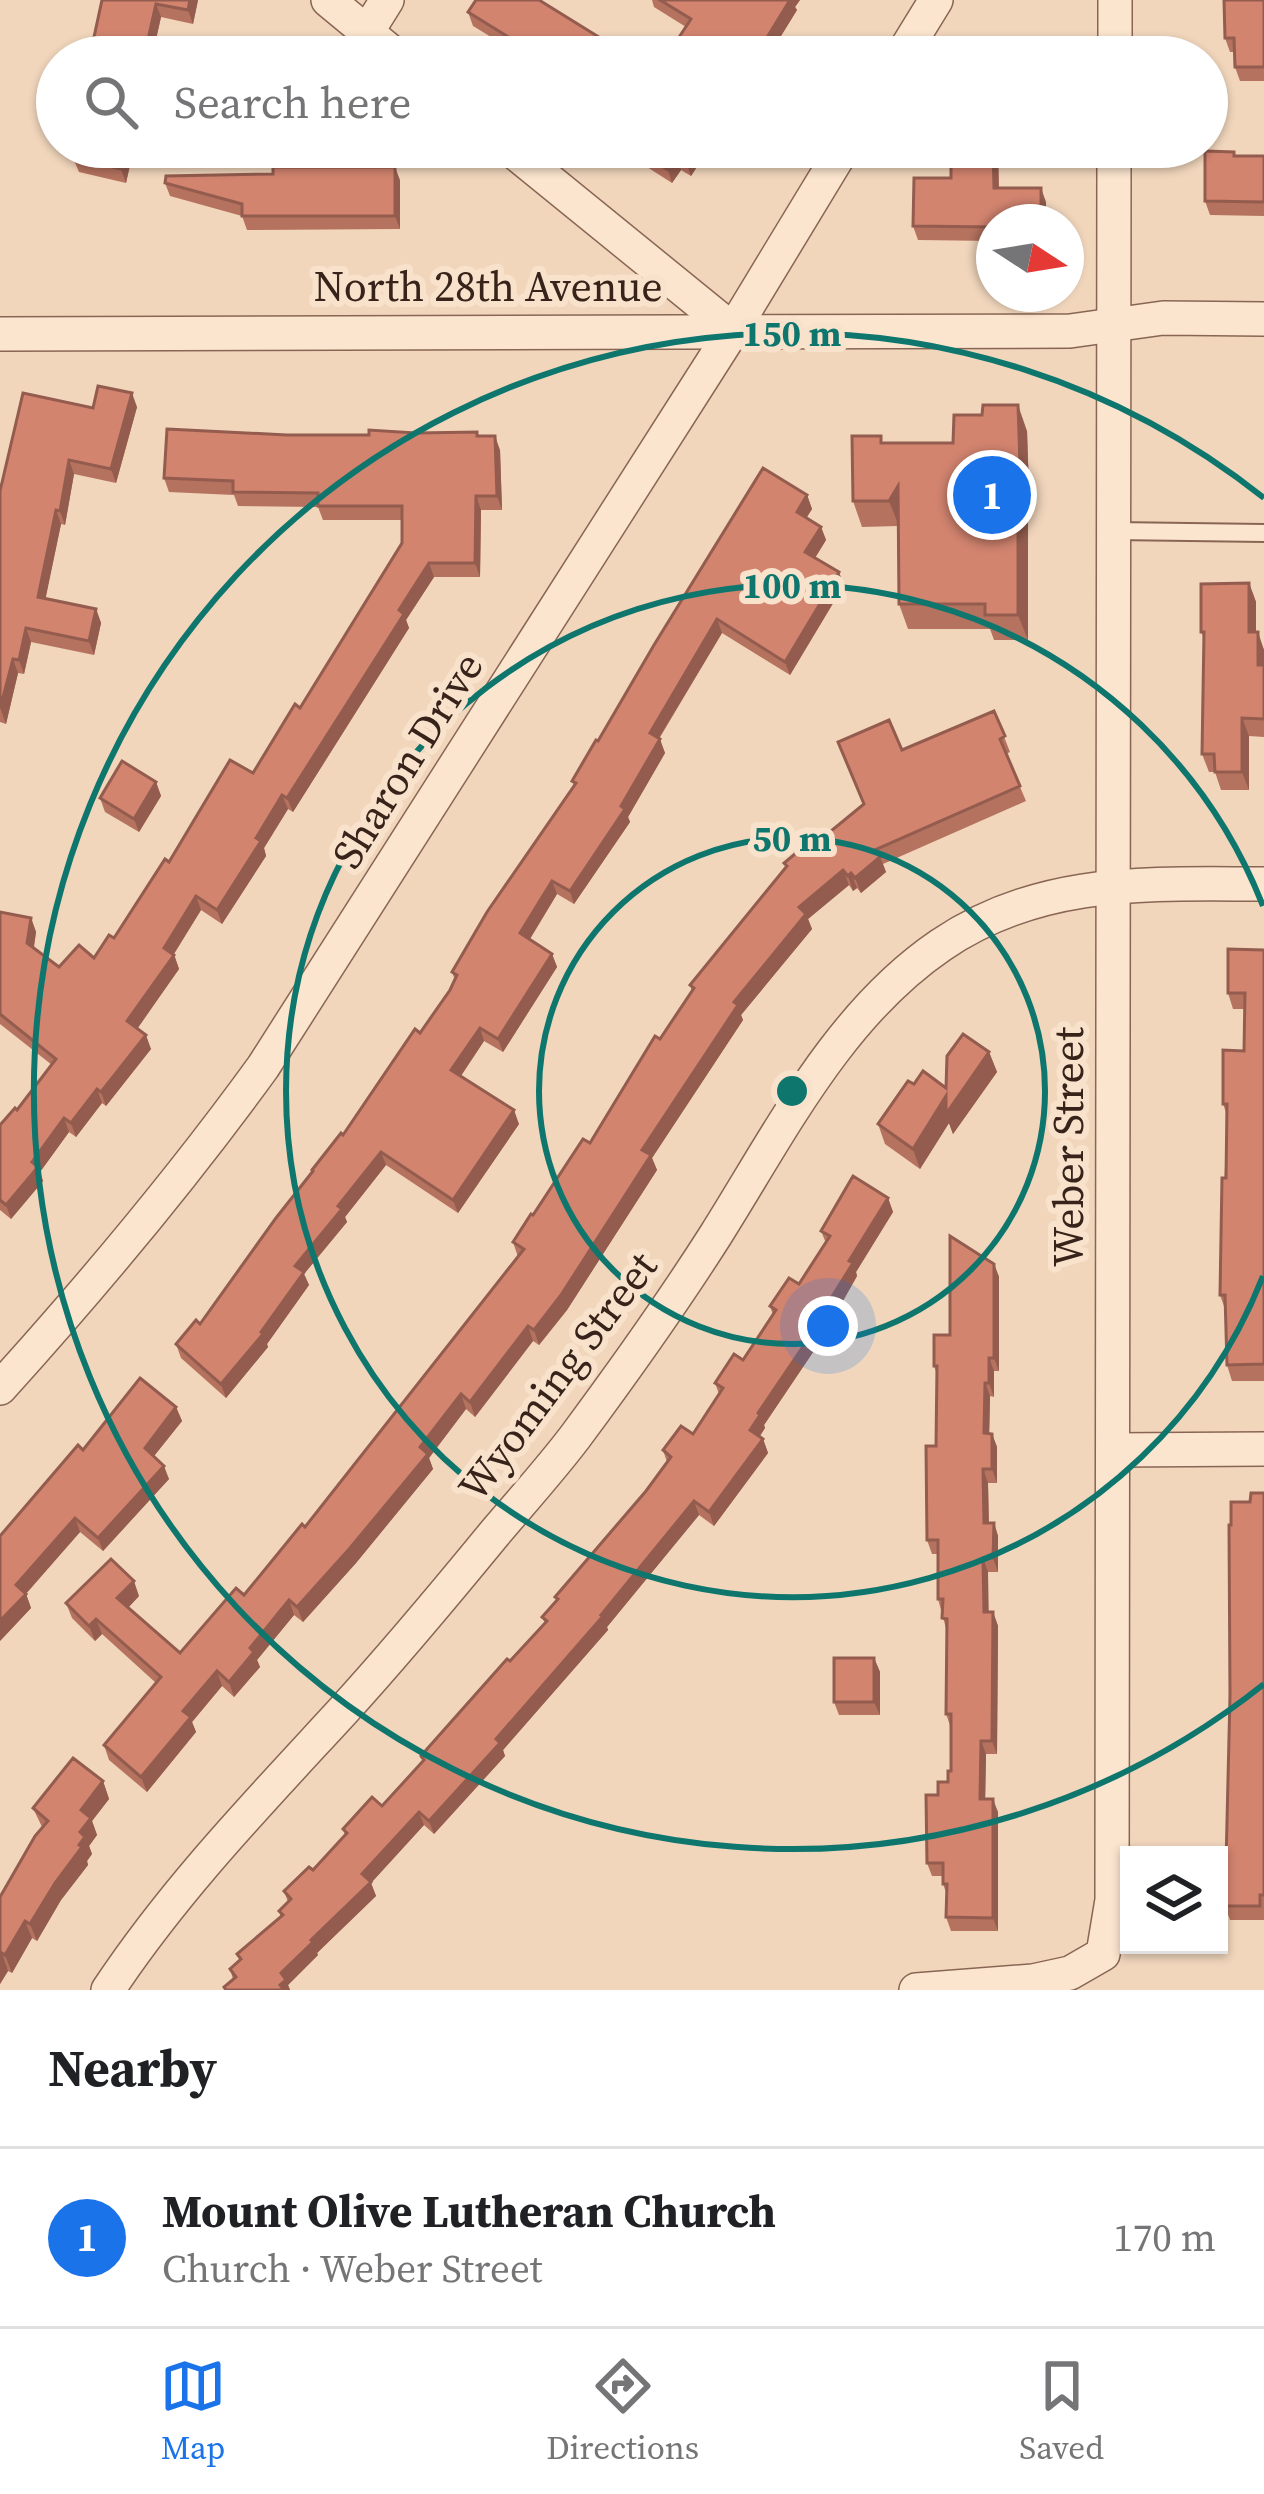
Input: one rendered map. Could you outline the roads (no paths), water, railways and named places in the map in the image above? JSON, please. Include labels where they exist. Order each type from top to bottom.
[{"type":"street","points":[[328,0],[372,36]]},
{"type":"street","points":[[367,32],[387,0]]},
{"type":"street","points":[[914,36],[936,0]]},
{"type":"street","points":[[1114,36],[1115,0]]},
{"type":"street","points":[[534,168],[733,330]]},
{"type":"street","name":"Sharon Drive","points":[[0,1388],[86,1294],[206,1146],[263,1067],[831,168]]},
{"type":"street","name":"Weber Street","points":[[916,1990],[1033,1981],[1070,1973],[1103,1954],[1112,1900],[1114,168]]},
{"type":"street","name":"North 28th Avenue","points":[[0,334],[1070,331],[1163,318],[1264,319]]},
{"type":"street","name":"Wyoming Street","points":[[108,1990],[206,1860],[397,1653],[573,1439],[688,1279],[820,1069],[904,973],[972,926],[1069,891],[1161,884],[1264,884]]},
{"type":"street","points":[[1114,1450],[1264,1449]]},
{"type":"lane","points":[[1114,531],[1264,532]]},
{"type":"place","name":"Mount Olive Lutheran Church","points":[[992,495]]}]
